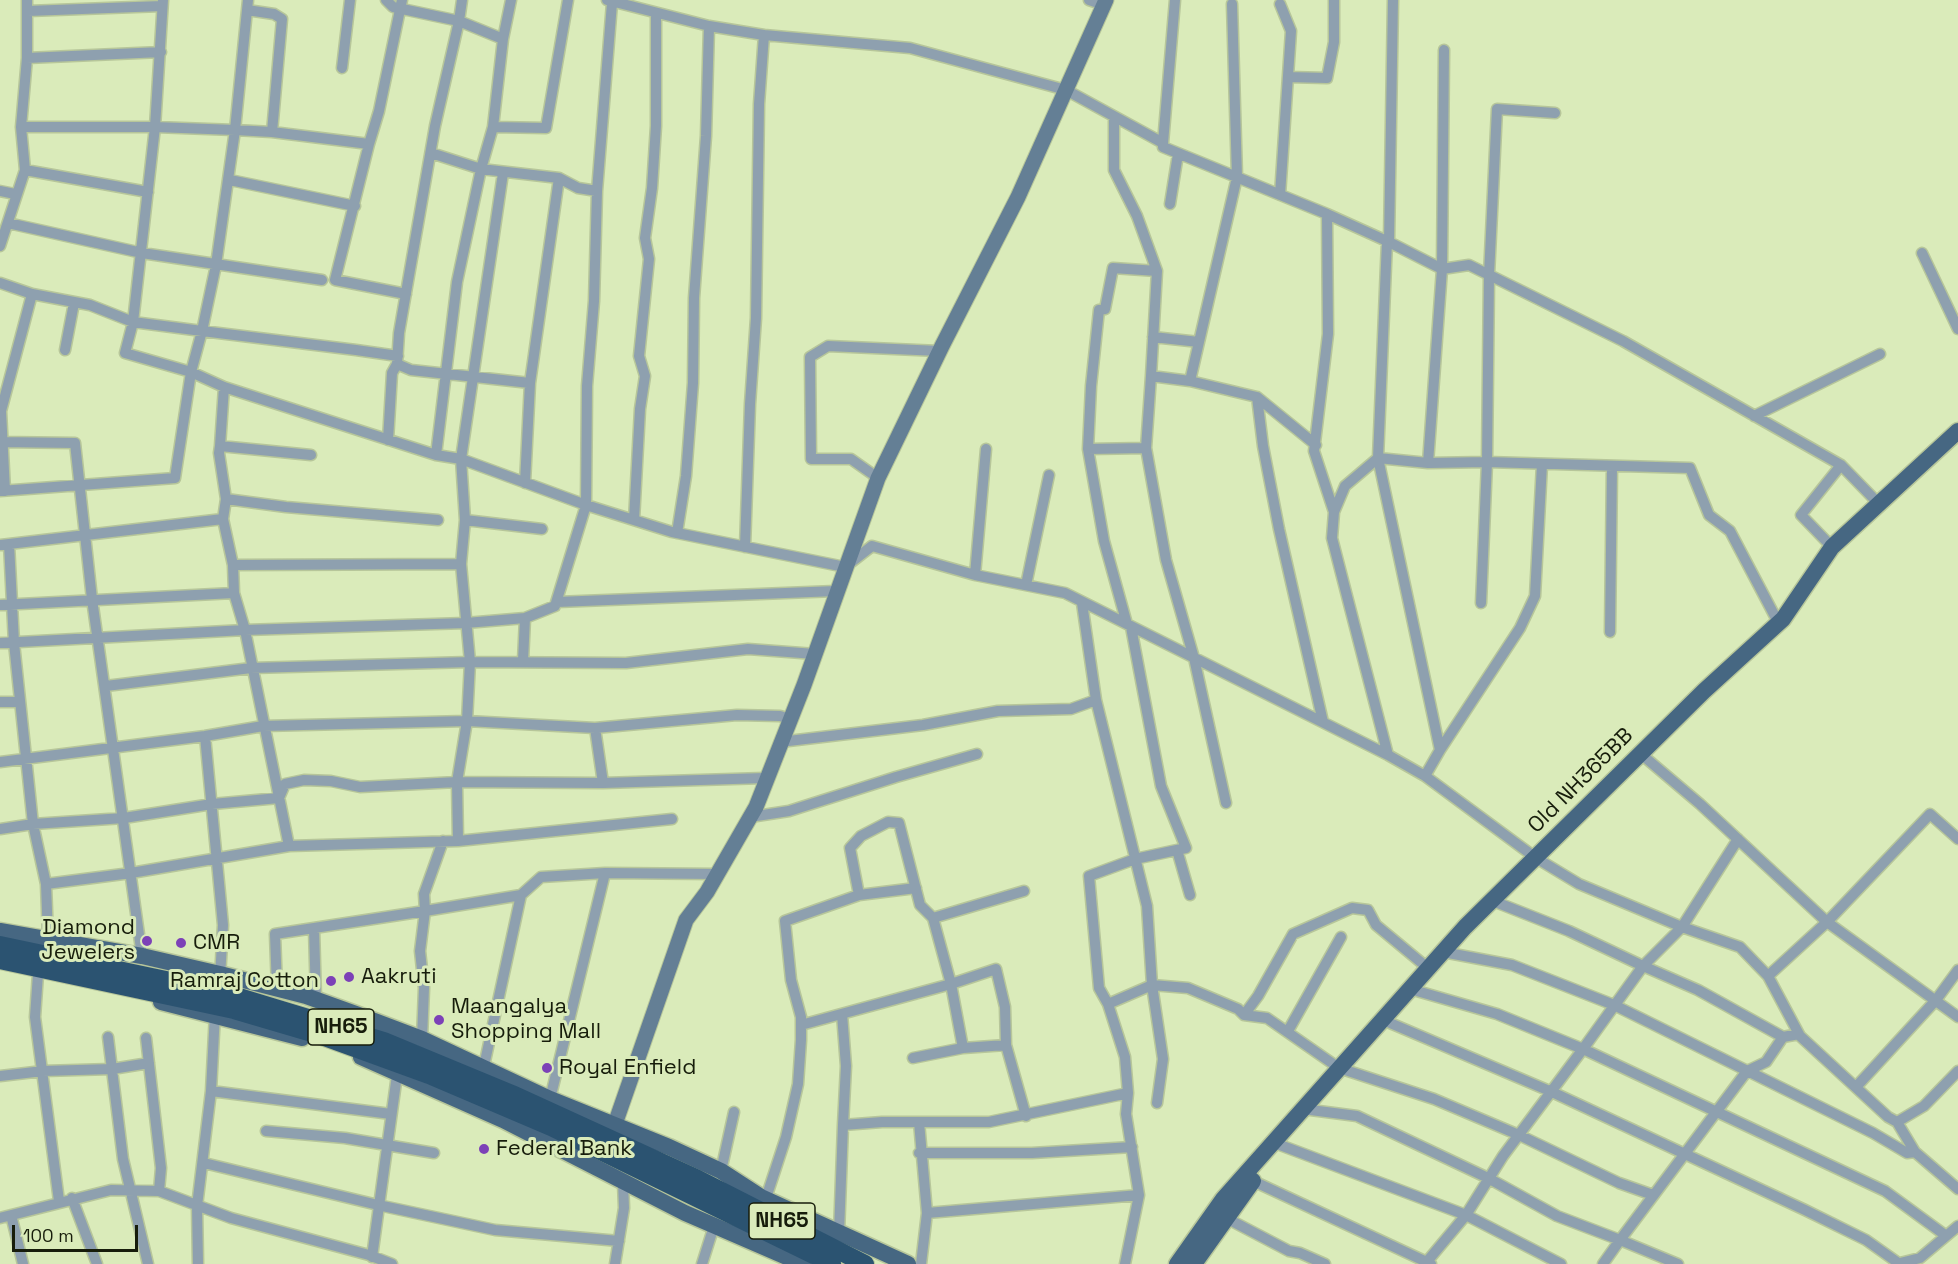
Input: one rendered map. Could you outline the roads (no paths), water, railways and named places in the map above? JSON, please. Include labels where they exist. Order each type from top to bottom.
[{"type":"highway","name":"NH65","points":[[0,945],[223,992],[305,1015],[384,1041],[663,1162],[865,1264]]},
{"type":"highway","name":"NH65","points":[[0,960],[234,1010],[319,1035],[429,1075],[551,1127],[663,1162]]},
{"type":"highway","name":"NH65","points":[[698,1179],[832,1264]]},
{"type":"main road","name":"Old NH365BB","points":[[1194,1264],[1226,1218],[1272,1142],[1443,951],[1704,691],[1779,624],[1832,547],[1958,431]]},
{"type":"main road","points":[[0,931],[142,956],[316,1000],[422,1039],[484,1066],[550,1099],[615,1124],[663,1162],[698,1179],[721,1171],[766,1198],[908,1264]]},
{"type":"main road","points":[[0,967],[87,983],[315,1041],[356,1055],[503,1120],[642,1193],[803,1264]]},
{"type":"main road","name":"Old NH365BB","points":[[1177,1264],[1222,1199],[1250,1178]]},
{"type":"street","points":[[342,68],[350,0]]},
{"type":"street","points":[[386,0],[393,7],[401,4],[459,21],[502,39]]},
{"type":"street","points":[[388,440],[392,373],[398,360],[406,294],[431,153],[462,0]]},
{"type":"street","points":[[436,455],[457,282],[481,169],[493,127],[502,39],[511,0]]},
{"type":"street","points":[[493,127],[546,128],[568,0]]},
{"type":"street","points":[[1175,0],[1163,147],[1327,214],[1388,241],[1442,270],[1469,266],[1623,341],[1841,465],[1879,504]]},
{"type":"street","points":[[1288,77],[1327,78],[1334,42],[1334,0]]},
{"type":"street","points":[[1393,0],[1388,241],[1377,458],[1440,750]]},
{"type":"street","points":[[0,643],[245,630],[466,623],[525,618],[550,610],[557,602],[586,506],[587,386],[594,301],[597,191],[609,1],[709,26],[764,35],[910,48],[1066,90],[1163,143]]},
{"type":"street","points":[[615,1124],[686,920],[718,874],[750,817],[815,654],[878,478],[939,351],[1018,197],[1066,90],[1099,2]]},
{"type":"street","points":[[0,246],[15,194],[25,170],[21,127],[27,58],[27,6],[162,3],[155,127],[142,253],[125,353],[191,372],[224,387],[388,440],[436,455],[461,459],[586,506],[677,533],[845,567],[872,546],[975,575],[1065,593],[1388,755],[1425,777],[1536,858],[1579,884],[1682,927],[1740,947],[1768,976],[1799,1034],[1897,1122],[1915,1152],[1958,1189]]},
{"type":"street","points":[[401,4],[379,111],[335,280],[406,294]]},
{"type":"street","points":[[1190,381],[1237,177],[1232,4]]},
{"type":"street","points":[[1280,4],[1291,31],[1280,195]]},
{"type":"street","points":[[32,294],[1,411],[2,491],[81,483],[175,478],[191,372],[216,265],[230,180],[247,5],[282,19],[272,132]]},
{"type":"street","points":[[634,520],[640,409],[645,376],[639,356],[649,259],[645,238],[652,188],[656,126],[656,14]]},
{"type":"street","points":[[677,533],[686,476],[693,382],[694,298],[706,136],[709,26]]},
{"type":"street","points":[[745,547],[750,404],[756,318],[759,104],[764,35]]},
{"type":"street","points":[[1428,463],[1442,270],[1444,50]]},
{"type":"street","points":[[27,58],[160,52]]},
{"type":"street","points":[[1481,603],[1487,462],[1489,275],[1497,109],[1555,113]]},
{"type":"street","points":[[1114,117],[1114,170],[1137,216],[1157,271],[1146,448],[1166,560],[1194,658],[1226,803]]},
{"type":"street","points":[[21,127],[155,127],[235,130],[272,132],[369,144]]},
{"type":"street","points":[[431,153],[481,169],[559,178],[578,188],[597,191]]},
{"type":"street","points":[[1170,204],[1179,154]]},
{"type":"street","points":[[25,170],[148,192]]},
{"type":"street","points":[[458,841],[457,782],[467,721],[470,662],[461,564],[465,520],[461,459],[475,377],[503,173]]},
{"type":"street","points":[[525,483],[530,383],[559,178]]},
{"type":"street","points":[[230,180],[354,206]]},
{"type":"street","points":[[0,191],[15,194]]},
{"type":"street","points":[[1327,214],[1328,334],[1314,451],[1334,512]]},
{"type":"street","points":[[8,223],[142,253],[321,280]]},
{"type":"street","points":[[1922,253],[1958,329]]},
{"type":"street","points":[[1125,1264],[1140,1195],[1126,1114],[1128,1093],[1125,1057],[1108,1004],[1099,988],[1089,876],[1136,859],[1186,848],[1161,786],[1129,626],[1104,542],[1088,449],[1091,386],[1099,310],[1105,309],[1113,268],[1157,271]]},
{"type":"street","points":[[0,283],[32,294],[90,305],[132,322],[398,360],[411,370],[530,383]]},
{"type":"street","points":[[65,350],[74,303]]},
{"type":"street","points":[[1154,337],[1199,342]]},
{"type":"street","points":[[878,478],[851,459],[811,459],[810,357],[828,346],[939,351]]},
{"type":"street","points":[[1754,416],[1880,354]]},
{"type":"street","points":[[1151,376],[1190,381],[1257,396],[1316,445]]},
{"type":"street","points":[[224,387],[220,446],[226,499],[223,519],[233,565],[234,593],[245,630],[289,846]]},
{"type":"street","points":[[1257,396],[1279,529],[1323,722]]},
{"type":"street","points":[[1,442],[75,443],[98,638],[142,956]]},
{"type":"street","points":[[220,446],[311,454]]},
{"type":"street","points":[[1088,449],[1146,448]]},
{"type":"street","points":[[975,575],[986,449]]},
{"type":"street","points":[[1388,755],[1332,538],[1334,512],[1345,486],[1377,458],[1428,463],[1487,462],[1690,468],[1709,515],[1730,531],[1779,624]]},
{"type":"street","points":[[1425,777],[1440,750],[1520,628],[1535,596],[1542,464]]},
{"type":"street","points":[[1832,547],[1801,516],[1841,465]]},
{"type":"street","points":[[1610,632],[1612,466]]},
{"type":"street","points":[[1026,585],[1049,475]]},
{"type":"street","points":[[1324,483],[1345,486]]},
{"type":"street","points":[[226,499],[285,507],[438,520]]},
{"type":"street","points":[[48,938],[46,884],[33,824],[14,642],[6,605],[5,544],[223,519]]},
{"type":"street","points":[[465,520],[542,529]]},
{"type":"street","points":[[233,565],[461,564]]},
{"type":"street","points":[[557,602],[836,591]]},
{"type":"street","points":[[6,605],[234,593]]},
{"type":"street","points":[[1082,603],[1096,700],[1147,906],[1152,985],[1163,1059],[1156,1103]]},
{"type":"street","points":[[523,661],[525,618]]},
{"type":"street","points":[[106,686],[251,668],[523,661],[626,663],[748,649],[815,654]]},
{"type":"street","points":[[780,742],[900,728],[998,711],[1071,709],[1096,700]]},
{"type":"street","points":[[0,702],[21,702]]},
{"type":"street","points":[[0,762],[205,736],[263,726],[467,721],[595,728],[737,715],[780,716],[790,719]]},
{"type":"street","points":[[595,728],[603,783]]},
{"type":"street","points":[[205,736],[223,926],[220,977]]},
{"type":"street","points":[[750,817],[789,811],[977,754]]},
{"type":"street","points":[[1641,754],[1738,839],[1827,922],[1958,1017]]},
{"type":"street","points":[[279,798],[285,784],[304,780],[331,781],[360,787],[457,782],[603,783],[765,778]]},
{"type":"street","points":[[0,829],[33,824],[124,818],[213,804],[279,798]]},
{"type":"street","points":[[1768,976],[1827,922],[1930,814],[1958,839]]},
{"type":"street","points":[[46,884],[216,860],[289,846],[458,841],[672,819]]},
{"type":"street","points":[[860,895],[850,848],[861,836],[888,822],[899,823],[920,905],[933,918],[951,984],[963,1048]]},
{"type":"street","points":[[1250,1178],[1428,1263],[1466,1215],[1488,1178],[1643,966],[1682,927],[1738,839]]},
{"type":"street","points":[[422,1039],[424,988],[420,951],[425,911],[424,894],[443,841]]},
{"type":"street","points":[[1177,850],[1190,894]]},
{"type":"street","points":[[278,989],[275,934],[521,895],[541,877],[604,873],[718,874]]},
{"type":"street","points":[[550,1099],[604,873]]},
{"type":"street","points":[[766,1198],[786,1137],[798,1084],[801,1025],[791,980],[785,921],[860,895],[916,888]]},
{"type":"street","points":[[933,918],[1024,891]]},
{"type":"street","points":[[484,1066],[521,895]]},
{"type":"street","points":[[1493,901],[1569,931],[1698,990],[1783,1037],[1799,1034]]},
{"type":"street","points":[[1244,1015],[1258,996],[1293,934],[1352,908],[1368,910],[1376,925],[1429,969]]},
{"type":"street","points":[[314,928],[316,1000]]},
{"type":"street","points":[[1288,1030],[1341,937]]},
{"type":"street","points":[[1443,951],[1512,965],[1614,1005],[1863,1128],[1907,1153],[1915,1152]]},
{"type":"street","points":[[801,1025],[951,984],[996,969],[1005,1007],[1006,1045],[1026,1116]]},
{"type":"street","points":[[1856,1087],[1936,1000],[1958,970]]},
{"type":"street","points":[[38,974],[36,1017],[59,1201]]},
{"type":"street","points":[[1108,1004],[1152,985],[1188,988],[1238,1009],[1244,1015],[1267,1018],[1288,1030],[1339,1068],[1434,1099],[1519,1135],[1619,1184],[1653,1195]]},
{"type":"street","points":[[1410,989],[1497,1014],[1583,1049],[1885,1191],[1945,1235]]},
{"type":"street","points":[[839,1233],[846,1066],[842,1014]]},
{"type":"street","points":[[198,1264],[197,1206],[211,1091],[215,1015]]},
{"type":"street","points":[[1383,1020],[1552,1092],[1866,1240],[1897,1263],[1920,1258],[1958,1226]]},
{"type":"street","points":[[108,1037],[123,1159],[148,1264]]},
{"type":"street","points":[[1603,1264],[1747,1071],[1766,1062],[1783,1037]]},
{"type":"street","points":[[146,1038],[161,1168],[159,1191]]},
{"type":"street","points":[[913,1058],[963,1048],[1006,1045]]},
{"type":"street","points":[[0,1076],[43,1071],[112,1069],[149,1063]]},
{"type":"street","points":[[1897,1122],[1924,1106],[1958,1071]]},
{"type":"street","points":[[370,1258],[397,1075]]},
{"type":"street","points":[[211,1091],[391,1114]]},
{"type":"street","points":[[843,1125],[989,1122],[1128,1093]]},
{"type":"street","points":[[1303,1109],[1358,1116],[1488,1178],[1557,1216],[1678,1264]]},
{"type":"street","points":[[721,1171],[734,1112]]},
{"type":"street","points":[[919,1122],[919,1153],[927,1213],[921,1264]]},
{"type":"street","points":[[266,1131],[434,1153]]},
{"type":"street","points":[[1272,1142],[1466,1215],[1561,1264]]},
{"type":"street","points":[[919,1153],[1032,1153],[1132,1147]]},
{"type":"street","points":[[204,1162],[378,1205],[495,1230],[619,1241]]},
{"type":"street","points":[[615,1264],[624,1208],[622,1182]]},
{"type":"street","points":[[23,1264],[5,1216],[111,1190],[159,1191],[197,1206],[392,1264]]},
{"type":"street","points":[[927,1213],[1140,1195]]},
{"type":"street","points":[[72,1198],[97,1264]]},
{"type":"street","points":[[1226,1218],[1289,1251],[1300,1252],[1324,1264]]},
{"type":"street","points":[[702,1264],[714,1226]]},
{"type":"place","name":"Diamond Jewelers","points":[[147,941]]},
{"type":"place","name":"CMR","points":[[181,943]]},
{"type":"place","name":"Aakruti","points":[[349,977]]},
{"type":"place","name":"Ramraj Cotton","points":[[331,981]]},
{"type":"place","name":"Maangalya Shopping Mall","points":[[439,1020]]},
{"type":"place","name":"Royal Enfield","points":[[547,1068]]},
{"type":"place","name":"Federal Bank","points":[[484,1149]]}]
